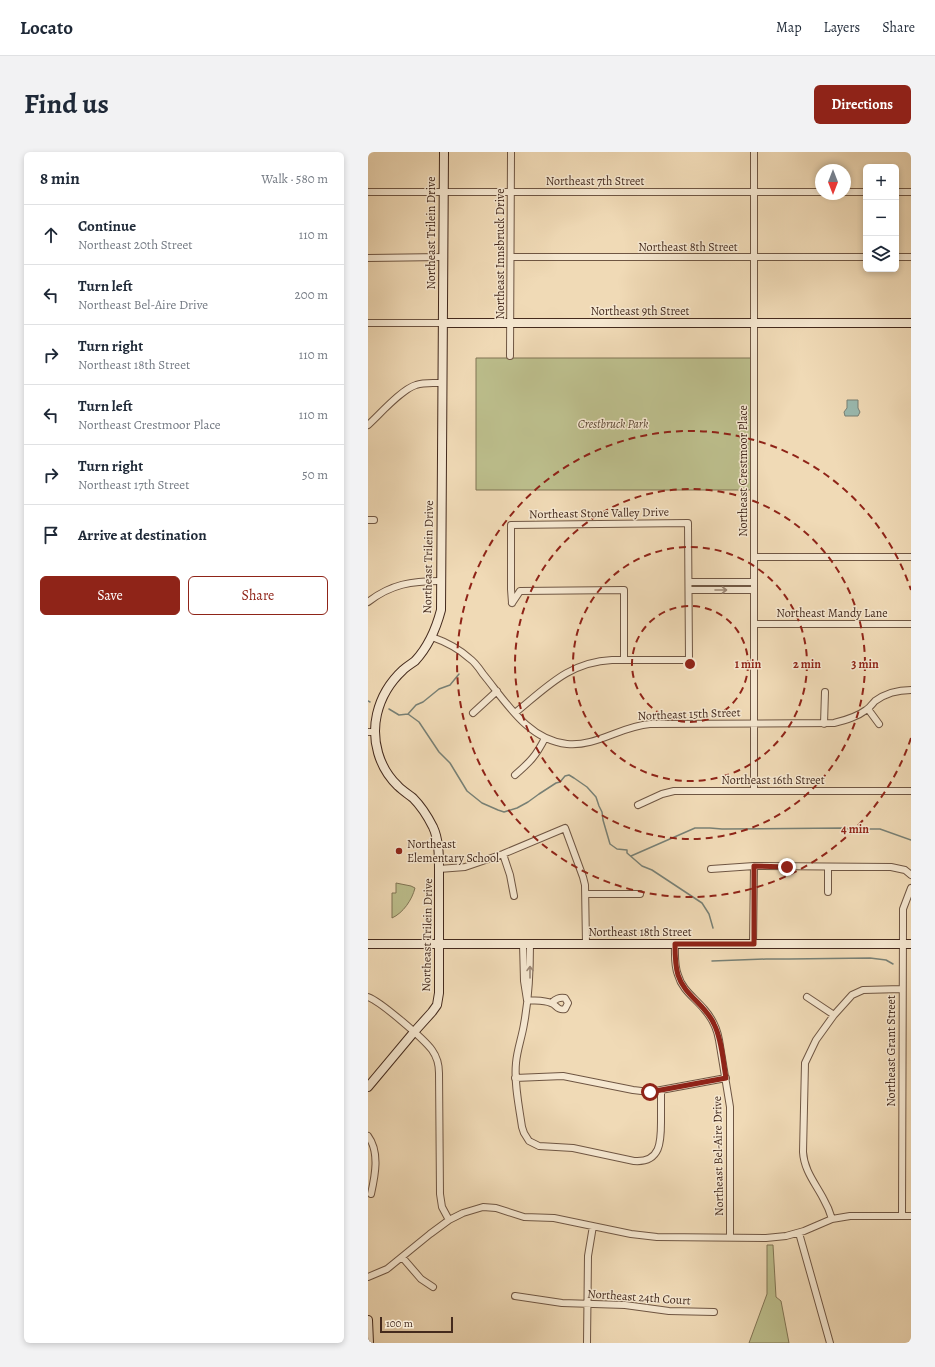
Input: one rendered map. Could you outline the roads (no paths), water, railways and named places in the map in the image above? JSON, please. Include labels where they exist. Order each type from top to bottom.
[{"type":"street","name":"Northeast Trilein Drive","points":[[368,1087],[432,1012],[437,1005],[439,993],[440,869],[434,829],[422,809],[413,798],[395,783],[384,769],[371,732],[382,697],[404,669],[415,661],[432,637],[440,610],[444,152]]},
{"type":"street","name":"Northeast Innsbruck Drive","points":[[510,356],[511,152]]},
{"type":"street","name":"Northeast Crestmoor Place","points":[[754,152],[754,790]]},
{"type":"street","name":"Northeast 7th Street","points":[[368,192],[815,192]]},
{"type":"street","points":[[851,192],[863,192]]},
{"type":"street","points":[[899,192],[911,192]]},
{"type":"street","points":[[368,258],[443,257]]},
{"type":"street","name":"Northeast 8th Street","points":[[511,257],[863,258]]},
{"type":"street","points":[[899,257],[911,257]]},
{"type":"street","name":"Northeast 9th Street","points":[[368,323],[911,323]]},
{"type":"street","points":[[368,425],[406,390],[415,385],[424,383],[442,383]]},
{"type":"street","name":"Northeast Stone Valley Drive","points":[[511,589],[511,525],[688,523],[689,582]]},
{"type":"street","points":[[754,558],[911,557]]},
{"type":"street","points":[[368,602],[393,587],[408,582],[440,580]]},
{"type":"street","points":[[515,713],[555,680],[572,669],[591,662],[602,660],[689,660],[689,582],[754,582]]},
{"type":"street","points":[[520,591],[512,603],[511,589],[520,591],[624,590],[624,660]]},
{"type":"street","points":[[689,590],[754,590]]},
{"type":"street","name":"Northeast Mandy Lane","points":[[754,624],[911,624]]},
{"type":"street","name":"Northeast 15th Street","points":[[432,637],[458,649],[469,658],[528,727],[545,738],[559,743],[576,744],[596,740],[644,724],[834,723],[847,720],[868,709],[874,702],[883,696],[895,692],[911,690]]},
{"type":"street","points":[[473,713],[497,691]]},
{"type":"street","points":[[824,724],[825,692]]},
{"type":"street","points":[[868,709],[879,724]]},
{"type":"street","points":[[515,775],[537,754],[545,738]]},
{"type":"street","name":"Northeast 16th Street","points":[[638,805],[662,794],[674,791],[911,791]]},
{"type":"street","points":[[440,869],[465,867],[503,854],[565,828],[583,877],[586,894],[586,944]]},
{"type":"street","points":[[503,854],[510,875],[514,896]]},
{"type":"street","points":[[754,866],[754,944]]},
{"type":"street","points":[[711,869],[754,866],[891,866],[905,870],[911,875]]},
{"type":"street","points":[[828,867],[828,892]]},
{"type":"street","name":"Northeast Grant Street","points":[[902,1216],[902,989],[907,944],[903,909],[911,888]]},
{"type":"street","points":[[586,894],[640,894]]},
{"type":"street","name":"Northeast 18th Street","points":[[368,944],[907,944]]},
{"type":"street","points":[[527,944],[530,982],[529,995],[524,1025],[517,1051],[516,1078],[524,1133],[529,1141],[544,1147],[566,1147],[639,1161],[644,1160],[654,1155],[660,1146],[661,1090]]},
{"type":"street","name":"Northeast Bel-Aire Drive","points":[[675,944],[675,961],[678,976],[684,988],[705,1009],[714,1023],[719,1040],[730,1106],[730,1237]]},
{"type":"street","points":[[832,1219],[824,1200],[804,1163],[804,1063],[816,1040],[848,998],[855,993],[868,990],[902,989]]},
{"type":"street","points":[[368,997],[379,1003],[432,1049],[439,1065],[440,1194],[442,1206],[449,1220]]},
{"type":"street","points":[[808,997],[834,1015]]},
{"type":"street","points":[[527,1000],[551,1003]]},
{"type":"street","points":[[516,1078],[563,1076],[646,1092],[726,1078]]},
{"type":"street","points":[[368,1136],[373,1144],[375,1157],[374,1182],[371,1194]]},
{"type":"street","points":[[368,1277],[387,1269],[449,1220],[474,1209],[490,1207],[502,1209],[524,1217],[554,1218],[645,1236],[766,1238],[798,1234],[832,1219],[850,1216],[911,1216]]},
{"type":"street","points":[[588,1343],[588,1256],[593,1226]]},
{"type":"street","points":[[798,1234],[830,1343]]},
{"type":"street","points":[[402,1257],[421,1279],[433,1287]]},
{"type":"street","name":"Northeast 24th Court","points":[[515,1296],[545,1302],[625,1305],[669,1311],[714,1312]]},
{"type":"street","points":[[368,1320],[369,1343]]},
{"type":"water","points":[[847,400],[858,400],[858,408],[860,412],[858,416],[845,416],[844,412],[847,408]]},
{"type":"waterway","points":[[408,714],[416,705],[423,702],[439,689],[450,685],[459,674]]},
{"type":"waterway","points":[[389,709],[399,715],[408,714],[419,722],[439,752],[450,763],[467,791],[482,803],[498,810],[504,812],[517,808],[556,783],[560,782],[565,776],[569,775],[574,778],[587,787],[596,797],[602,812],[610,844],[617,849],[627,850],[627,853],[642,866],[652,870],[702,903],[709,914],[713,928]]},
{"type":"waterway","points":[[631,856],[695,828],[880,829],[911,840]]},
{"type":"waterway","points":[[712,961],[870,958],[886,960],[893,964]]},
{"type":"place","name":"Northeast Elementary School","points":[[399,851]]},
{"type":"park label","name":"Crestbruck Park","points":[[613,424]]}]
